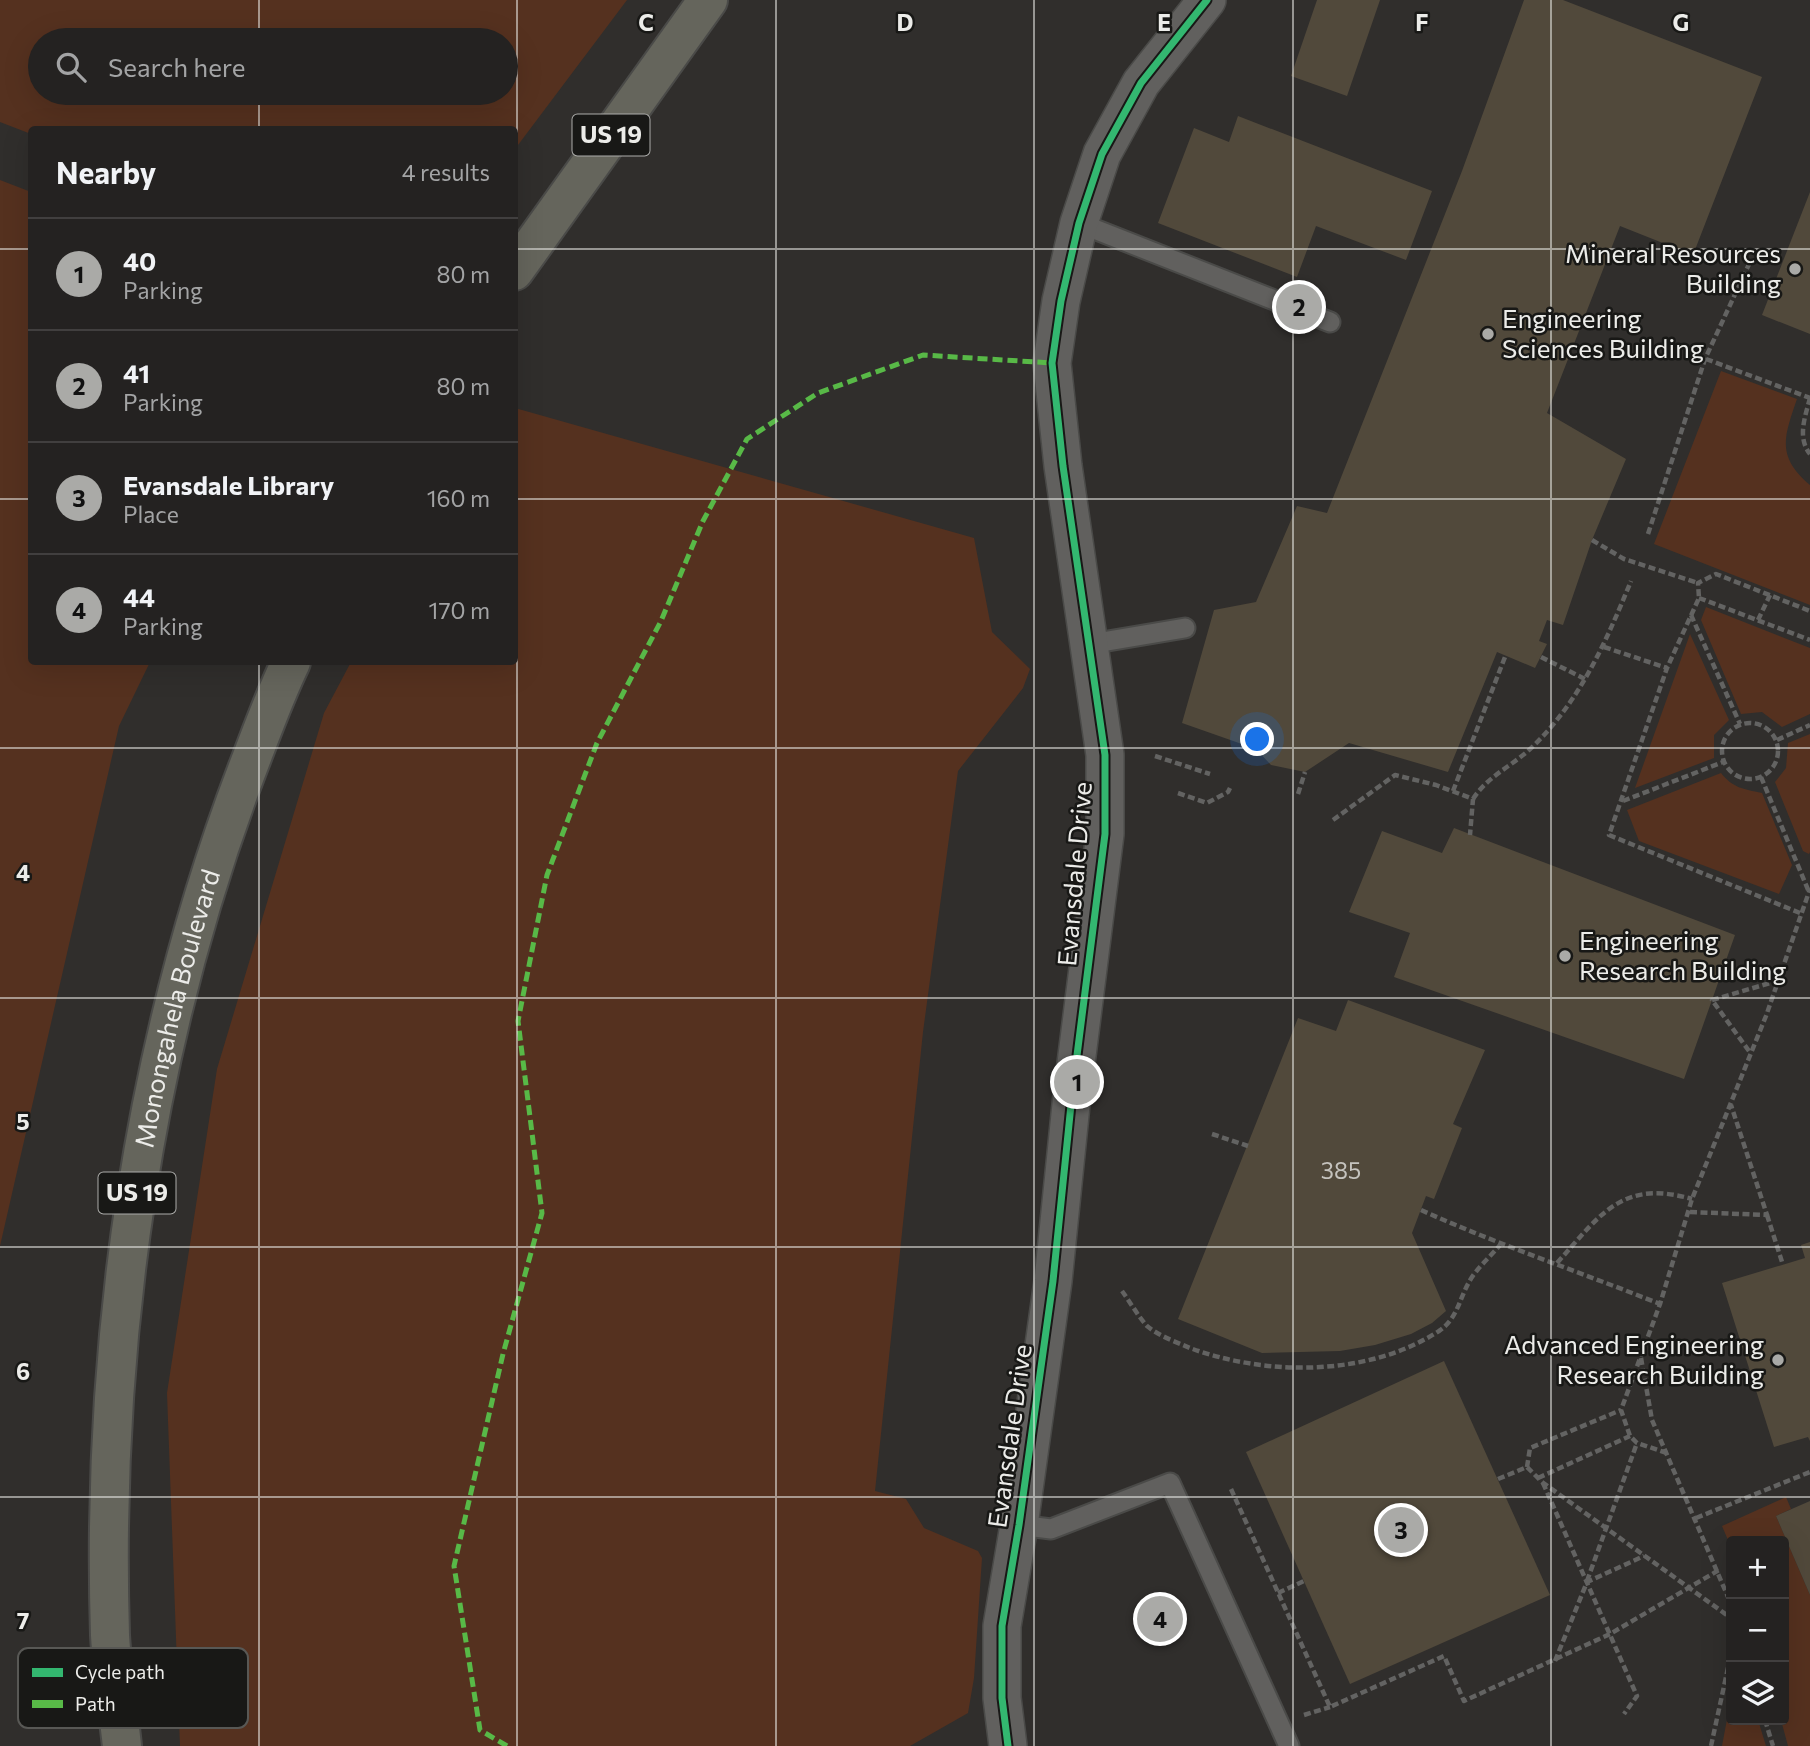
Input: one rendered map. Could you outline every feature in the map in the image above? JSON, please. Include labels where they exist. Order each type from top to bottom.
[{"type":"main road","name":"US 19","points":[[518,265],[708,0]]},
{"type":"main road","name":"Monongahela Boulevard","points":[[111,1648],[109,1484],[119,1340],[140,1173],[173,1008],[215,855],[290,665]]},
{"type":"main road","name":"Monongahela Boulevard","points":[[119,1728],[121,1746]]},
{"type":"street","name":"Evansdale Drive","points":[[1008,1746],[1002,1698],[1002,1626],[1053,1282],[1072,1095],[1105,834],[1105,755],[1063,466],[1052,363],[1061,301],[1079,223],[1102,154],[1141,83],[1207,0]]},
{"type":"lane","points":[[1079,223],[1330,322]]},
{"type":"lane","points":[[1090,644],[1185,628]]},
{"type":"lane","points":[[1019,1525],[1051,1529],[1170,1483],[1289,1746]]},
{"type":"path","points":[[1648,534],[1706,359],[1750,262]]},
{"type":"path","points":[[1706,359],[1810,398],[1803,424],[1804,446],[1810,454]]},
{"type":"path","points":[[1592,540],[1624,559],[1698,583],[1716,574],[1810,611]]},
{"type":"path","points":[[1470,835],[1473,799],[1482,785],[1529,750],[1585,679],[1604,647],[1631,581]]},
{"type":"path","points":[[1698,583],[1699,597],[1667,668],[1609,835],[1800,913]]},
{"type":"path","points":[[1758,620],[1770,595]]},
{"type":"path","points":[[1699,597],[1810,640]]},
{"type":"path","points":[[1691,614],[1740,724]]},
{"type":"path","points":[[1604,647],[1667,668]]},
{"type":"path","points":[[1453,791],[1505,657]]},
{"type":"path","points":[[1541,657],[1585,679]]},
{"type":"path","points":[[1740,724],[1764,724],[1777,740],[1777,765],[1761,777],[1736,777],[1723,762],[1724,737],[1740,724]]},
{"type":"path","points":[[1777,740],[1810,725]]},
{"type":"path","points":[[1155,756],[1210,774]]},
{"type":"path","points":[[1622,801],[1723,762]]},
{"type":"path","points":[[1298,794],[1305,772]]},
{"type":"path","points":[[1333,820],[1395,775],[1473,799]]},
{"type":"path","points":[[1667,1453],[1637,1443],[1630,1436],[1621,1410],[1660,1304],[1692,1199],[1731,1104],[1810,891],[1761,777]]},
{"type":"path","points":[[1178,793],[1206,803],[1228,792],[1230,788]]},
{"type":"path","points":[[1750,1052],[1712,1000],[1778,980]]},
{"type":"path","points":[[1731,1104],[1783,1265]]},
{"type":"path","points":[[1212,1134],[1248,1146]]},
{"type":"path","points":[[1558,1263],[1595,1221],[1624,1200],[1642,1192],[1664,1191],[1692,1199]]},
{"type":"path","points":[[1420,1210],[1500,1245],[1558,1263],[1660,1304]]},
{"type":"path","points":[[1690,1212],[1767,1215]]},
{"type":"path","points":[[1122,1291],[1148,1326],[1173,1341],[1219,1359],[1271,1367],[1349,1364],[1397,1351],[1440,1331],[1457,1313],[1469,1282],[1500,1245]]},
{"type":"path","points":[[1641,1357],[1652,1420],[1719,1570],[1729,1599]]},
{"type":"path","points":[[1527,1467],[1530,1448],[1621,1410]]},
{"type":"path","points":[[1540,1480],[1630,1436]]},
{"type":"path","points":[[1555,1661],[1587,1582],[1637,1443]]},
{"type":"path","points":[[1498,1479],[1527,1467]]},
{"type":"path","points":[[1527,1467],[1540,1480],[1606,1529],[1726,1614]]},
{"type":"path","points":[[1696,1518],[1810,1472]]},
{"type":"path","points":[[1540,1480],[1637,1696],[1624,1714]]},
{"type":"path","points":[[1231,1489],[1330,1707]]},
{"type":"path","points":[[1587,1582],[1645,1556]]},
{"type":"path","points":[[1303,1716],[1330,1707],[1444,1656],[1464,1701],[1610,1634],[1719,1570]]},
{"type":"path","points":[[1278,1593],[1304,1581]]},
{"type":"path","points":[[1711,1746],[1729,1662]]},
{"type":"path","points":[[1767,1725],[1773,1746]]},
{"type":"shaded area","points":[[0,0],[627,0],[518,145],[518,126],[28,126],[28,133],[0,122]]},
{"type":"shaded area","points":[[0,180],[28,191],[28,665],[149,665],[119,726],[0,1246]]},
{"type":"shaded area","points":[[1721,371],[1797,399],[1786,435],[1786,445],[1792,465],[1810,485],[1810,605],[1654,544]]},
{"type":"shaded area","points":[[518,409],[974,538],[992,632],[1030,669],[1023,688],[958,771],[923,1032],[875,1491],[906,1499],[924,1528],[978,1551],[982,1558],[974,1678],[968,1713],[910,1746],[180,1746],[179,1728],[248,1728],[248,1648],[176,1648],[167,1393],[217,1069],[324,713],[349,665],[518,665]]},
{"type":"shaded area","points":[[1706,607],[1810,648],[1810,714],[1782,727],[1762,712],[1741,714],[1701,620]]},
{"type":"shaded area","points":[[1690,634],[1729,720],[1714,735],[1714,758],[1635,788]]},
{"type":"shaded area","points":[[1810,734],[1809,854],[1803,851],[1775,782],[1786,768],[1788,743]]},
{"type":"shaded area","points":[[1721,773],[1734,785],[1762,793],[1792,865],[1779,894],[1639,841],[1627,810]]},
{"type":"shaded area","points":[[1786,1497],[1791,1509],[1776,1516],[1785,1536],[1726,1536],[1722,1526]]},
{"type":"shaded area","points":[[1789,1546],[1810,1595],[1810,1746],[1788,1746],[1782,1725],[1789,1725]]},
{"type":"shaded area","points":[[1726,1725],[1760,1725],[1766,1746],[1722,1746]]},
{"type":"building","points":[[1317,0],[1380,0],[1347,96],[1291,76]]},
{"type":"building","name":"Engineering Sciences Building","points":[[1524,0],[1563,0],[1762,77],[1693,255],[1620,226],[1547,413],[1626,459],[1592,540],[1563,625],[1547,620],[1539,641],[1547,644],[1535,668],[1497,652],[1448,772],[1349,743],[1305,772],[1271,765],[1256,749],[1182,723],[1214,610],[1256,602],[1297,506],[1327,513],[1462,171]]},
{"type":"building","points":[[1238,116],[1432,191],[1406,260],[1316,226],[1297,277],[1158,223],[1194,128],[1229,142]]},
{"type":"building","name":"Mineral Resources Building","points":[[1810,192],[1810,334],[1762,315]]},
{"type":"building","name":"Engineering Research Building","points":[[1454,828],[1735,935],[1684,1079],[1394,977],[1410,933],[1349,912],[1382,831],[1442,853]]},
{"type":"building","points":[[1348,1000],[1485,1050],[1453,1124],[1462,1128],[1434,1199],[1426,1196],[1412,1233],[1446,1311],[1432,1323],[1411,1334],[1375,1345],[1340,1351],[1262,1353],[1178,1319],[1298,1018],[1336,1031]]},
{"type":"building","name":"Advanced Engineering Research Building","points":[[1810,1242],[1810,1441],[1808,1437],[1774,1447],[1722,1283],[1805,1258],[1801,1245]]},
{"type":"building","points":[[1444,1361],[1550,1595],[1350,1684],[1246,1452]]},
{"type":"building","points":[[1810,1501],[1810,1595],[1789,1546],[1789,1536],[1785,1536],[1776,1516]]},
{"type":"marked path","points":[[507,1746],[480,1730],[454,1566],[503,1354],[542,1213],[518,1021],[547,875],[597,743],[661,621],[703,521],[747,439],[818,393],[923,355],[1052,363]]},
{"type":"cycle path","points":[[1008,1746],[1002,1698],[1002,1626],[1053,1281],[1072,1095],[1105,834],[1105,755],[1063,466],[1052,363],[1061,301],[1079,223],[1102,154],[1141,83],[1207,0]]},
{"type":"place","name":"Mineral Resources Building","points":[[1795,269]]},
{"type":"place","name":"41","points":[[1299,307]]},
{"type":"place","name":"Engineering Sciences Building","points":[[1488,334]]},
{"type":"place","name":"Engineering Research Building","points":[[1565,956]]},
{"type":"place","name":"40","points":[[1077,1082]]},
{"type":"place","name":"Advanced Engineering Research Building","points":[[1778,1360]]},
{"type":"place","name":"Evansdale Library","points":[[1401,1530]]},
{"type":"place","name":"44","points":[[1160,1619]]}]
